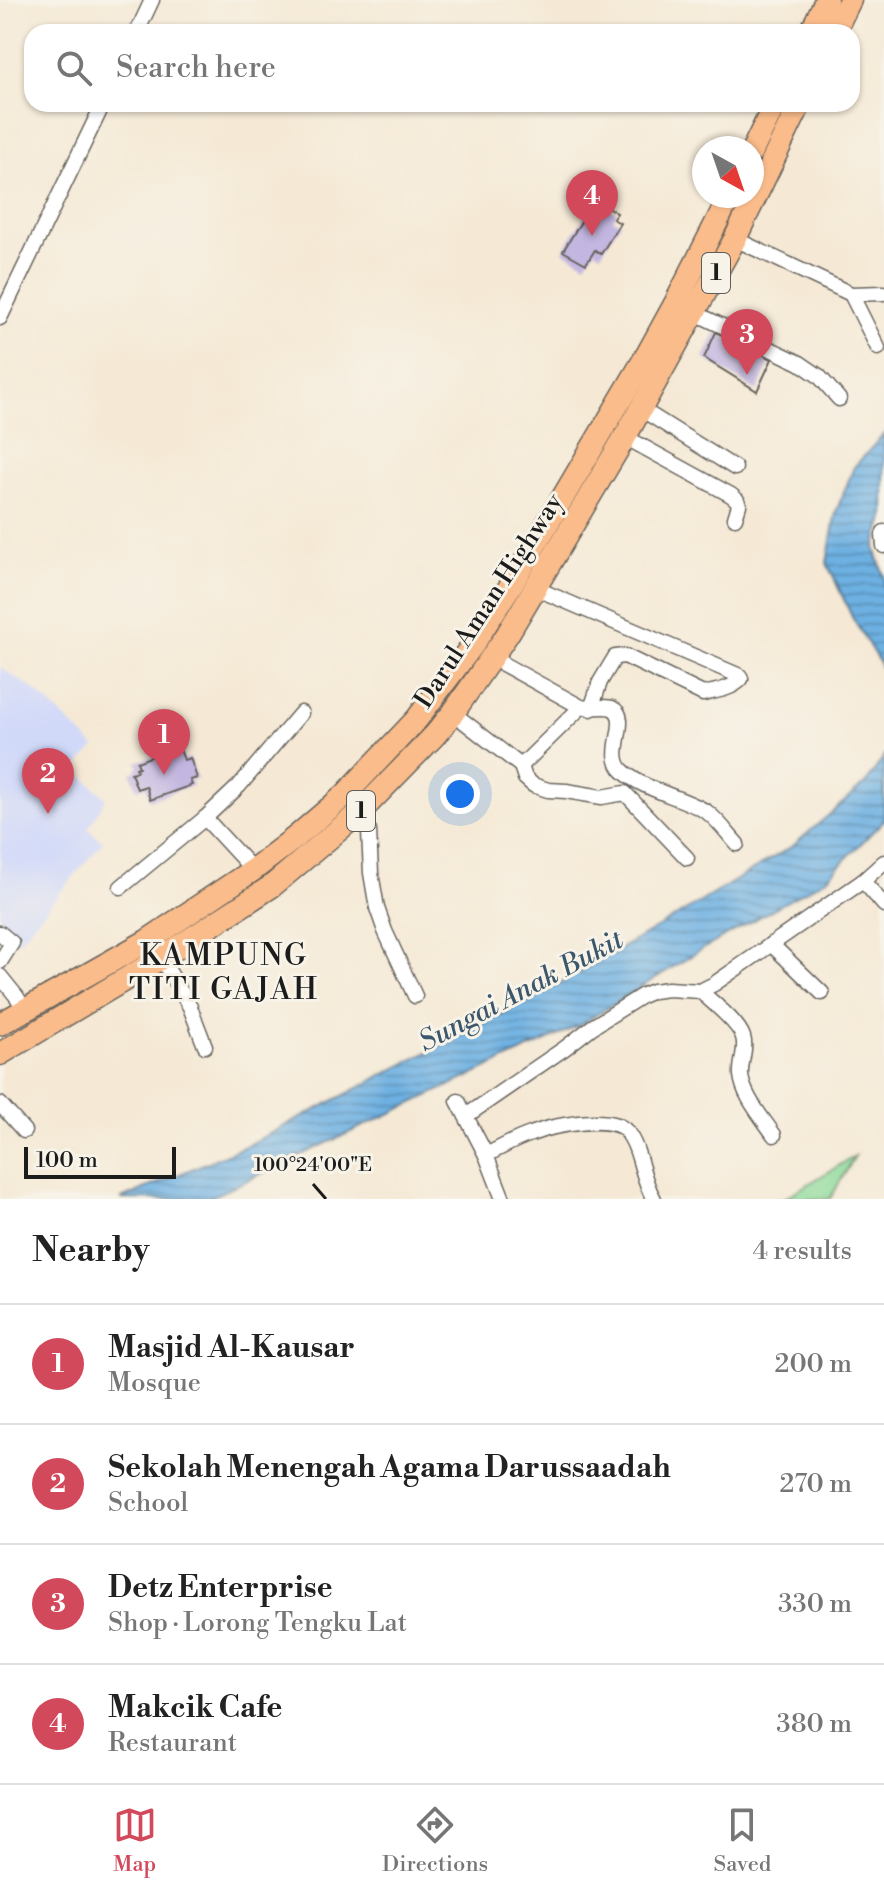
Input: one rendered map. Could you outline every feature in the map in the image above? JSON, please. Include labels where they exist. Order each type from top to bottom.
[{"type":"highway","points":[[815,24],[826,0]]},
{"type":"highway","points":[[838,24],[850,0]]},
{"type":"highway","points":[[759,136],[771,112]]},
{"type":"highway","name":"Darul Aman Highway","points":[[0,1054],[161,958],[272,886],[360,812],[453,713],[492,658],[641,409],[735,239],[796,112]]},
{"type":"highway","name":"Darul Aman Highway","points":[[0,1024],[147,941],[253,870],[345,795],[417,719],[487,624],[579,471],[676,302],[724,208]]},
{"type":"highway","points":[[579,471],[600,471],[613,458]]},
{"type":"highway","points":[[554,512],[569,502],[588,501]]},
{"type":"street","points":[[141,24],[152,0]]},
{"type":"street","points":[[0,318],[99,112]]},
{"type":"street","points":[[735,239],[851,294],[884,293]]},
{"type":"street","points":[[851,294],[878,348]]},
{"type":"street","points":[[695,313],[800,363],[819,376],[839,399]]},
{"type":"street","points":[[641,409],[735,468]]},
{"type":"street","points":[[625,437],[731,495],[739,505],[735,518]]},
{"type":"street","points":[[884,532],[884,546]]},
{"type":"street","points":[[521,766],[586,708],[619,655],[703,694],[741,680],[535,588]]},
{"type":"street","points":[[492,658],[586,708],[615,709],[620,729],[616,761],[626,773],[705,811],[737,844]]},
{"type":"street","points":[[121,887],[239,786],[301,713]]},
{"type":"street","points":[[453,713],[521,766],[525,778],[533,785],[602,797],[625,793],[687,858]]},
{"type":"street","points":[[360,812],[369,831],[377,908],[415,996]]},
{"type":"street","points":[[205,818],[253,870]]},
{"type":"street","points":[[466,1116],[643,995],[668,989],[700,991],[714,984],[863,881],[884,862]]},
{"type":"street","points":[[863,881],[884,905]]},
{"type":"street","points":[[0,933],[12,943],[0,962]]},
{"type":"street","points":[[771,944],[822,993]]},
{"type":"street","points":[[161,958],[190,1007],[205,1046]]},
{"type":"street","points":[[0,976],[24,1009]]},
{"type":"street","points":[[700,991],[742,1035],[741,1074],[744,1086],[774,1135]]},
{"type":"street","points":[[458,1101],[486,1155],[503,1199]]},
{"type":"street","points":[[0,1104],[24,1131]]},
{"type":"street","points":[[486,1155],[548,1128],[583,1123],[615,1124],[624,1128],[631,1139],[654,1199]]},
{"type":"shaded area","points":[[0,667],[36,691],[95,747],[75,769],[106,798],[88,829],[103,842],[18,942],[0,929]]},
{"type":"green space","points":[[855,1156],[830,1199],[783,1199]]},
{"type":"water","points":[[884,434],[884,517],[875,548],[884,577],[884,675],[827,563],[836,512],[854,467]]},
{"type":"water","points":[[884,756],[884,820],[826,879],[696,953],[578,1026],[207,1199],[121,1199],[248,1145],[557,985],[672,919],[794,845],[867,782]]},
{"type":"building","points":[[601,203],[617,213],[613,219],[620,223],[601,254],[595,250],[586,264],[563,251],[592,204],[598,207]]},
{"type":"building","points":[[716,332],[772,359],[757,391],[704,358]]},
{"type":"building","points":[[171,723],[184,760],[190,758],[197,778],[190,780],[192,785],[150,800],[146,786],[137,789],[131,773],[137,771],[137,762],[158,754],[155,746],[164,743],[159,742],[154,729]]},
{"type":"place","name":"Makcik Cafe","points":[[592,236]]},
{"type":"place","name":"Detz Enterprise","points":[[747,375]]},
{"type":"place","name":"Masjid Al-Kausar","points":[[164,775]]},
{"type":"place","name":"Sekolah Menengah Agama Darussaadah","points":[[48,814]]},
{"type":"district","name":"KAMPUNG TITI GAJAH","points":[[224,973]]},
{"type":"water label","name":"Sungai Anak Bukit","points":[[521,991]]}]
